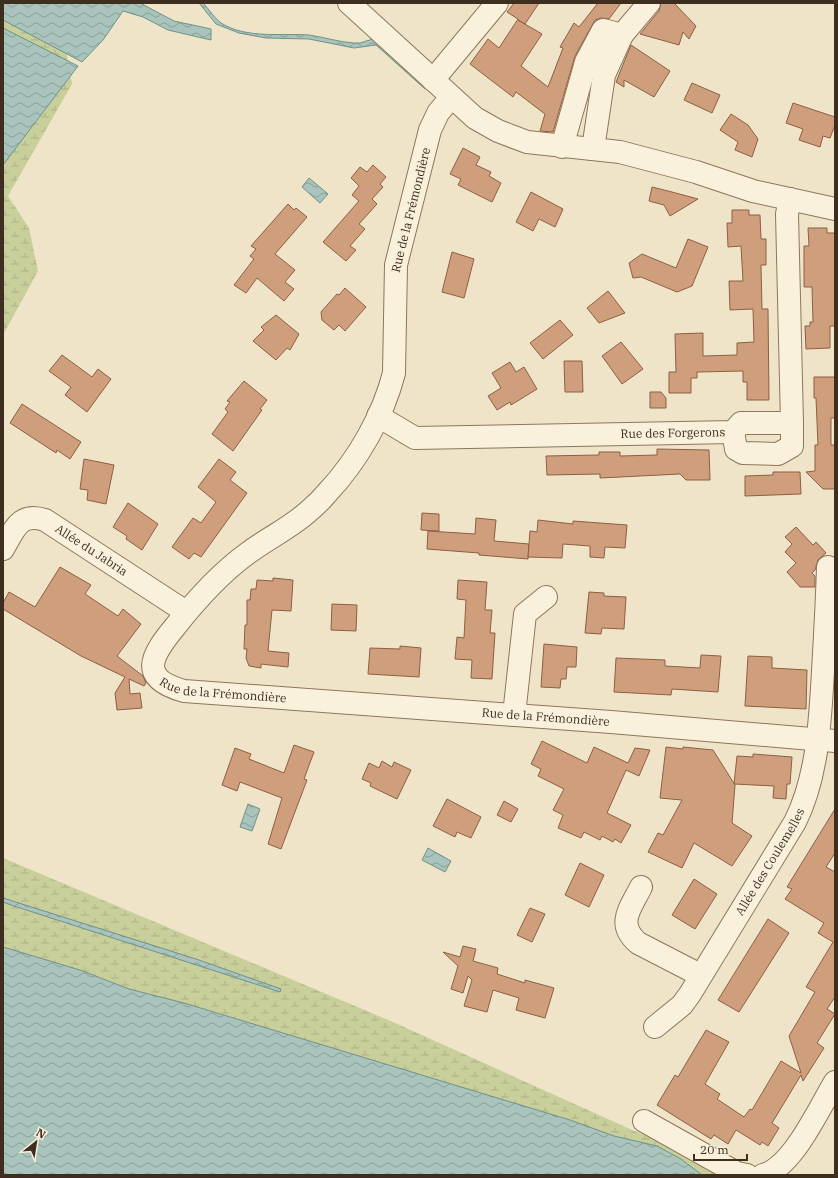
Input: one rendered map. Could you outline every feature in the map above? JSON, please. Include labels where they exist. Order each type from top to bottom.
[{"type":"street","points":[[348,3],[432,80],[445,103],[498,131],[527,142],[562,147],[620,152],[655,160],[753,191],[835,209]]},
{"type":"street","points":[[432,80],[497,3]]},
{"type":"street","points":[[593,149],[604,75],[622,35],[649,3]]},
{"type":"street","points":[[562,147],[586,62],[603,30],[622,35]]},
{"type":"street","name":"Rue de la Frémondière","points":[[445,103],[430,130],[396,265],[394,372],[388,394],[378,416],[363,443],[345,470],[310,511],[247,554],[204,591],[160,645],[153,660],[154,672],[160,681],[172,688],[184,691],[826,740]]},
{"type":"street","points":[[733,432],[736,449],[743,453],[778,454],[792,446],[787,214],[790,199]]},
{"type":"street","name":"Rue des Forgerons","points":[[378,416],[415,438],[733,432],[741,423],[792,423]]},
{"type":"street","name":"Allée du Jabria","points":[[3,549],[19,524],[26,518],[34,517],[45,520],[186,612]]},
{"type":"street","name":"Allée des Coulemelles","points":[[655,1027],[682,1006],[795,822],[804,804],[826,740],[821,712],[828,567]]},
{"type":"street","points":[[514,715],[525,614],[546,597]]},
{"type":"street","points":[[641,888],[627,917],[626,927],[630,936],[638,943],[700,975]]},
{"type":"street","points":[[763,1175],[775,1170],[788,1160],[835,1082]]},
{"type":"street","points":[[644,1121],[737,1173],[747,1175]]},
{"type":"green space","points":[[3,3],[66,50],[72,84],[8,196],[29,228],[38,271],[3,335]]},
{"type":"green space","points":[[3,858],[393,1022],[732,1175],[3,1175]]},
{"type":"water","points":[[3,3],[140,3],[174,21],[211,29],[211,40],[168,30],[143,17],[123,11],[103,40],[82,62],[3,20]]},
{"type":"water","points":[[199,3],[203,3],[221,23],[242,31],[264,34],[309,35],[354,43],[360,43],[373,39],[427,87],[425,89],[376,45],[354,48],[309,39],[266,38],[239,33],[216,24]]},
{"type":"water","points":[[3,28],[78,66],[3,165]]},
{"type":"water","points":[[309,178],[328,194],[320,203],[302,187]]},
{"type":"water","points":[[248,804],[260,809],[252,831],[240,827]]},
{"type":"water","points":[[428,848],[451,861],[445,872],[422,860]]},
{"type":"water","points":[[3,898],[196,959],[281,989],[280,992],[14,906],[3,902]]},
{"type":"water","points":[[3,947],[80,970],[129,989],[184,1003],[570,1120],[614,1136],[657,1146],[681,1159],[702,1175],[3,1175]]},
{"type":"building","points":[[514,3],[539,3],[525,24],[518,20],[542,34],[521,66],[548,87],[563,48],[560,47],[574,23],[579,27],[598,3],[621,3],[609,19],[601,18],[595,20],[575,56],[553,132],[540,131],[545,114],[516,92],[513,97],[470,64],[488,39],[499,48],[518,19],[507,12]]},
{"type":"building","points":[[661,3],[674,3],[696,26],[689,39],[683,32],[679,45],[640,34],[659,11]]},
{"type":"building","points":[[631,45],[670,71],[654,97],[624,80],[624,87],[616,82]]},
{"type":"building","points":[[692,83],[720,95],[712,113],[684,100]]},
{"type":"building","points":[[793,103],[835,117],[835,125],[830,138],[823,136],[820,147],[799,140],[803,129],[786,123]]},
{"type":"building","points":[[731,114],[748,125],[758,139],[752,157],[735,150],[738,142],[720,130]]},
{"type":"building","points":[[463,148],[480,157],[476,165],[491,172],[489,176],[501,183],[492,202],[458,185],[461,179],[450,174]]},
{"type":"building","points":[[373,165],[386,177],[380,184],[383,187],[372,199],[377,204],[359,224],[365,229],[350,246],[356,250],[346,261],[323,242],[359,201],[352,195],[359,186],[351,178],[360,167],[367,172]]},
{"type":"building","points":[[652,187],[698,199],[670,216],[664,205],[649,201]]},
{"type":"building","points":[[531,192],[563,209],[555,227],[539,219],[533,231],[516,222]]},
{"type":"building","points":[[288,204],[294,210],[296,208],[307,217],[275,254],[295,270],[285,282],[294,289],[284,301],[257,278],[246,293],[234,285],[254,259],[250,256],[256,249],[251,246]]},
{"type":"building","points":[[732,210],[749,210],[749,215],[760,215],[761,239],[766,239],[766,265],[761,265],[762,309],[768,309],[769,400],[747,400],[747,382],[743,382],[743,371],[697,372],[697,378],[691,378],[691,393],[669,393],[669,372],[676,372],[675,334],[703,333],[703,356],[737,355],[737,343],[754,342],[753,309],[730,310],[729,281],[743,281],[741,246],[728,247],[727,223],[732,223]]},
{"type":"building","points":[[808,228],[827,228],[827,233],[835,233],[835,326],[830,326],[830,348],[806,349],[805,326],[810,326],[810,322],[813,322],[812,287],[804,287],[804,246],[809,246]]},
{"type":"building","points":[[688,239],[708,247],[692,286],[677,292],[641,277],[633,278],[629,263],[642,254],[676,268]]},
{"type":"building","points":[[452,252],[474,259],[464,298],[442,292]]},
{"type":"building","points":[[345,288],[366,307],[345,331],[339,325],[334,330],[322,320],[321,312],[337,294],[339,295]]},
{"type":"building","points":[[608,291],[625,313],[599,323],[587,308]]},
{"type":"building","points":[[276,315],[299,334],[290,350],[287,348],[276,360],[253,341],[264,330],[261,327]]},
{"type":"building","points":[[560,320],[573,335],[543,359],[530,343]]},
{"type":"building","points":[[621,342],[643,369],[622,384],[602,356]]},
{"type":"building","points":[[62,355],[92,377],[98,369],[111,379],[87,412],[65,395],[71,387],[49,371]]},
{"type":"building","points":[[564,361],[582,361],[583,392],[565,392]]},
{"type":"building","points":[[510,362],[516,372],[524,367],[537,389],[511,405],[510,402],[497,410],[488,396],[501,388],[492,373]]},
{"type":"building","points":[[814,377],[835,377],[835,418],[831,418],[831,445],[835,445],[835,489],[823,489],[806,472],[815,471],[815,445],[818,445],[816,398],[814,398]]},
{"type":"building","points":[[244,381],[267,400],[260,409],[262,410],[233,451],[212,434],[228,412],[225,409],[230,402],[227,401]]},
{"type":"building","points":[[650,392],[661,392],[666,398],[666,408],[650,408]]},
{"type":"building","points":[[22,404],[81,442],[70,459],[57,450],[56,453],[10,423]]},
{"type":"building","points":[[657,449],[709,450],[710,480],[686,480],[680,474],[600,478],[600,474],[547,475],[546,456],[599,455],[599,452],[620,452],[620,456],[657,455]]},
{"type":"building","points":[[84,459],[114,465],[106,504],[87,500],[88,490],[80,489]]},
{"type":"building","points":[[219,459],[236,472],[230,480],[247,493],[201,557],[194,553],[189,559],[172,547],[193,518],[201,523],[216,502],[198,487]]},
{"type":"building","points":[[773,472],[800,472],[801,494],[745,496],[745,476],[773,475]]},
{"type":"building","points":[[128,503],[158,524],[142,550],[126,539],[127,536],[113,527]]},
{"type":"building","points":[[422,513],[439,514],[439,531],[421,530]]},
{"type":"building","points":[[476,518],[496,520],[494,541],[529,544],[528,559],[427,549],[428,531],[475,534]]},
{"type":"building","points":[[538,520],[573,524],[573,521],[627,525],[625,548],[605,547],[604,558],[590,557],[590,546],[563,544],[562,558],[528,557],[530,531],[537,532]]},
{"type":"building","points":[[796,527],[813,545],[816,542],[826,553],[818,560],[815,570],[812,573],[815,576],[815,587],[800,587],[787,572],[796,563],[785,552],[792,544],[785,537]]},
{"type":"building","points":[[60,567],[91,585],[85,594],[118,616],[123,609],[141,624],[117,656],[143,676],[146,683],[144,686],[129,679],[130,694],[140,693],[142,708],[117,710],[115,693],[125,677],[81,656],[3,609],[3,603],[9,592],[35,607]]},
{"type":"building","points":[[273,578],[293,580],[291,611],[272,610],[268,651],[289,653],[288,667],[261,664],[261,668],[249,666],[246,658],[247,649],[244,649],[245,625],[247,625],[247,600],[250,600],[251,589],[256,589],[257,580],[273,581]]},
{"type":"building","points":[[458,580],[487,582],[485,610],[492,610],[490,633],[495,633],[492,679],[471,678],[472,660],[455,659],[457,637],[464,638],[466,600],[457,599]]},
{"type":"building","points":[[589,592],[604,593],[604,596],[626,597],[624,629],[602,628],[601,634],[585,633]]},
{"type":"building","points":[[332,604],[357,605],[356,631],[331,630]]},
{"type":"building","points":[[544,644],[577,647],[576,667],[567,667],[566,679],[561,679],[560,688],[541,687]]},
{"type":"building","points":[[400,646],[421,648],[419,677],[368,674],[370,648],[400,649]]},
{"type":"building","points":[[701,655],[721,656],[718,692],[672,689],[671,695],[614,692],[616,658],[665,660],[665,666],[700,668]]},
{"type":"building","points":[[748,656],[772,657],[772,668],[807,670],[806,709],[745,706]]},
{"type":"building","points":[[542,741],[587,763],[594,747],[628,763],[635,748],[650,750],[639,776],[626,770],[607,813],[631,825],[621,843],[615,839],[613,842],[602,836],[600,840],[584,832],[581,838],[558,828],[563,815],[553,810],[564,789],[538,776],[541,769],[531,764]]},
{"type":"building","points":[[294,745],[314,752],[304,779],[307,780],[281,849],[268,844],[282,798],[240,782],[237,791],[222,785],[235,748],[251,754],[249,759],[284,773]]},
{"type":"building","points":[[666,747],[713,750],[735,785],[732,823],[752,836],[732,866],[694,843],[682,868],[648,852],[658,833],[663,835],[682,800],[660,798]]},
{"type":"building","points":[[753,754],[792,757],[790,784],[787,784],[786,799],[773,798],[774,786],[734,784],[737,756],[753,757]]},
{"type":"building","points":[[382,761],[392,767],[394,762],[411,770],[397,799],[370,786],[371,783],[362,779],[369,763],[379,768]]},
{"type":"building","points":[[447,799],[481,817],[471,838],[457,832],[455,837],[433,826]]},
{"type":"building","points":[[504,801],[518,809],[511,822],[497,815]]},
{"type":"building","points":[[835,809],[835,853],[826,867],[835,872],[835,997],[827,1009],[835,1014],[817,1043],[824,1048],[803,1081],[801,1075],[772,1123],[779,1128],[768,1146],[762,1142],[760,1145],[736,1130],[728,1144],[714,1135],[711,1139],[657,1105],[675,1075],[678,1077],[706,1030],[729,1042],[705,1084],[720,1094],[717,1099],[744,1117],[750,1109],[752,1110],[781,1061],[801,1073],[789,1036],[815,992],[806,987],[833,942],[818,933],[824,923],[785,899],[792,889],[787,887]]},
{"type":"building","points":[[580,863],[604,875],[589,907],[565,895]]},
{"type":"building","points":[[694,879],[717,894],[695,929],[672,915]]},
{"type":"building","points":[[530,908],[545,914],[532,942],[517,935]]},
{"type":"building","points":[[768,919],[789,933],[739,1012],[718,1000]]},
{"type":"building","points":[[463,946],[476,949],[473,961],[498,968],[497,974],[525,983],[525,980],[554,988],[545,1018],[516,1010],[519,998],[493,990],[487,1012],[464,1006],[472,980],[468,976],[463,993],[451,989],[458,966],[443,952],[460,957]]}]
